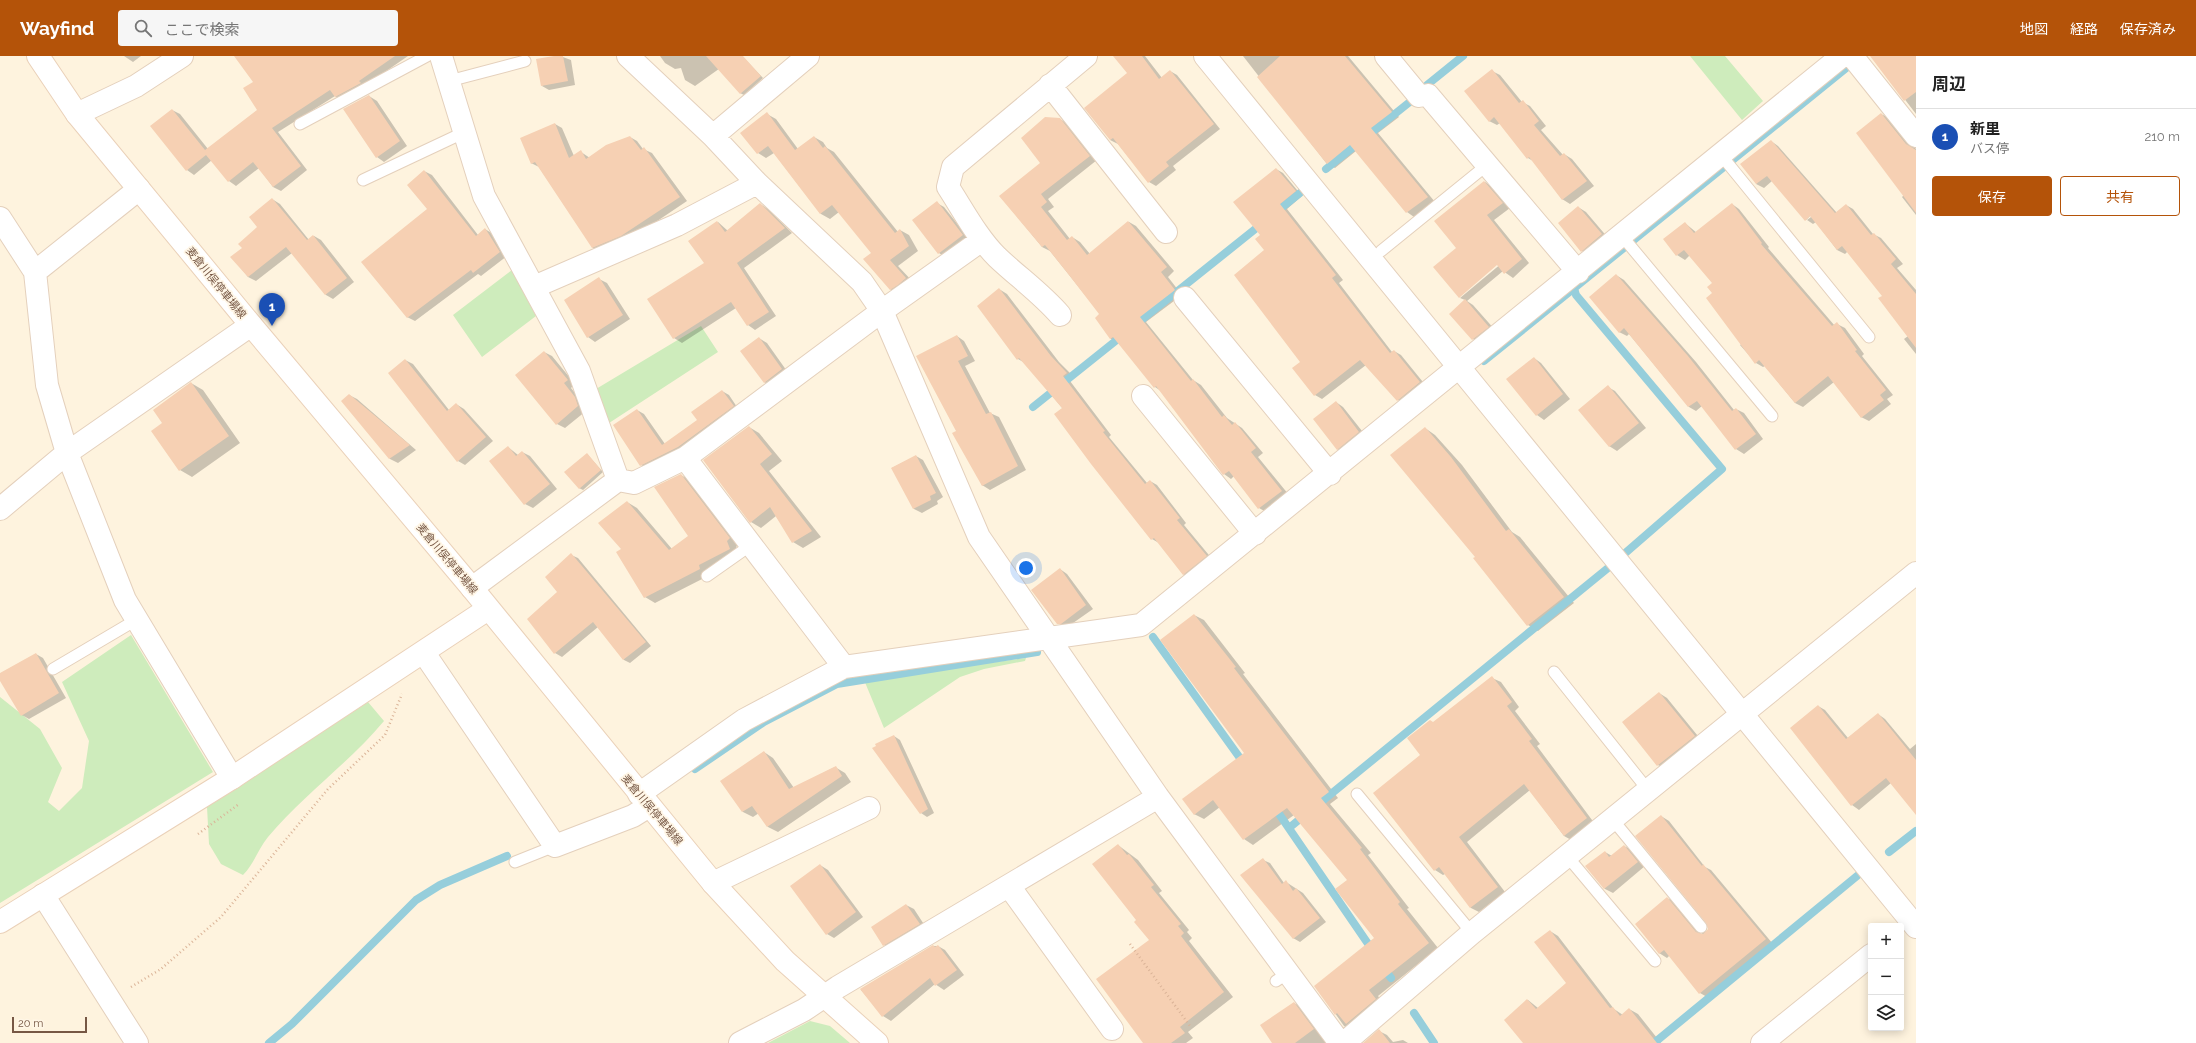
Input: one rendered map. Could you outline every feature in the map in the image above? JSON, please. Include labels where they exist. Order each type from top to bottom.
[{"type":"street","name":"麦倉川俣停車場線","points":[[38,56],[78,114],[139,189],[472,588],[713,883],[785,961],[824,998],[877,1043]]},
{"type":"street","points":[[78,114],[136,86],[181,56]]},
{"type":"street","points":[[441,56],[484,196],[579,371],[618,480]]},
{"type":"street","points":[[628,56],[713,136],[757,183],[862,282],[882,311],[979,537],[1282,977],[1340,1043]]},
{"type":"street","points":[[713,136],[808,56]]},
{"type":"street","points":[[1060,315],[1046,298],[997,257],[982,240],[948,187],[953,167],[1086,56]]},
{"type":"street","points":[[1205,56],[1742,712],[1910,927]]},
{"type":"street","points":[[1386,56],[1487,165],[1578,272]]},
{"type":"street","points":[[424,652],[555,846],[633,816],[644,800],[744,720],[844,667],[1141,625],[1205,583],[1255,534],[1842,56]]},
{"type":"street","points":[[1852,56],[1916,136]]},
{"type":"street","points":[[1050,85],[1166,232]]},
{"type":"street","points":[[534,287],[677,225],[757,183]]},
{"type":"street","points":[[35,272],[139,189]]},
{"type":"street","points":[[0,218],[35,272],[47,385],[67,453],[125,600],[232,778]]},
{"type":"street","points":[[472,588],[618,480],[634,483],[685,458],[882,311],[982,240]]},
{"type":"street","points":[[1185,298],[1330,474]]},
{"type":"street","points":[[0,509],[67,453],[251,325]]},
{"type":"street","points":[[1143,396],[1255,534]]},
{"type":"street","points":[[685,458],[844,667]]},
{"type":"street","points":[[1344,1043],[1472,933],[1613,820],[1742,712],[1916,573]]},
{"type":"street","points":[[0,922],[232,778],[488,609]]},
{"type":"street","points":[[740,1043],[824,998],[838,988],[1009,886],[1066,858],[1158,797]]},
{"type":"street","points":[[713,883],[869,808]]},
{"type":"street","points":[[1009,886],[1112,1029]]},
{"type":"street","points":[[44,896],[137,1043]]},
{"type":"street","points":[[1762,1043],[1868,957]]},
{"type":"lane","points":[[300,124],[427,56]]},
{"type":"lane","points":[[449,81],[525,61]]},
{"type":"lane","points":[[363,180],[464,132]]},
{"type":"lane","points":[[1721,155],[1869,337]]},
{"type":"lane","points":[[1381,251],[1487,165]]},
{"type":"lane","points":[[1622,236],[1772,416]]},
{"type":"lane","points":[[707,576],[750,545]]},
{"type":"lane","points":[[53,669],[136,620]]},
{"type":"lane","points":[[1554,672],[1648,790]]},
{"type":"lane","points":[[1357,794],[1472,933]]},
{"type":"lane","points":[[1613,820],[1701,927]]},
{"type":"lane","points":[[515,862],[555,846]]},
{"type":"lane","points":[[1567,856],[1655,961]]},
{"type":"path","points":[[110,1000],[161,969],[221,917],[328,789],[385,735],[403,698],[400,668]]},
{"type":"path","points":[[1130,944],[1190,1026]]},
{"type":"green space","points":[[1690,56],[1725,56],[1763,101],[1742,120]]},
{"type":"green space","points":[[512,270],[536,316],[482,357],[453,315]]},
{"type":"green space","points":[[701,326],[718,352],[606,425],[596,389]]},
{"type":"green space","points":[[131,635],[213,772],[0,903],[0,697],[40,729],[62,768],[48,802],[59,811],[82,788],[89,741],[62,682]]},
{"type":"green space","points":[[1026,658],[1025,661],[984,669],[960,677],[884,728],[864,680]]},
{"type":"green space","points":[[368,702],[384,721],[356,751],[296,807],[268,837],[243,875],[221,864],[209,844],[207,807]]},
{"type":"green space","points":[[810,1021],[830,1026],[850,1043],[768,1043]]},
{"type":"building","points":[[234,56],[395,56],[359,81],[361,83],[335,97],[330,90],[272,128],[301,166],[273,187],[253,162],[228,182],[206,155],[186,171],[150,126],[172,109],[205,150],[257,110],[243,88],[253,82]]},
{"type":"building","points":[[563,56],[568,81],[541,86],[536,59]]},
{"type":"building","points":[[706,56],[743,56],[761,76],[740,94]]},
{"type":"building","points":[[1113,56],[1142,56],[1159,79],[1170,70],[1214,124],[1166,162],[1169,166],[1148,183],[1113,138],[1110,140],[1084,108],[1127,73]]},
{"type":"building","points":[[1280,56],[1345,56],[1392,112],[1371,128],[1428,197],[1406,213],[1350,145],[1327,164],[1257,77]]},
{"type":"building","points":[[1870,56],[1916,56],[1916,92],[1904,101]]},
{"type":"building","points":[[1492,69],[1519,103],[1523,100],[1539,121],[1534,125],[1560,156],[1564,153],[1587,181],[1562,200],[1529,157],[1527,159],[1494,117],[1489,122],[1464,91]]},
{"type":"building","points":[[369,95],[400,141],[376,158],[343,109]]},
{"type":"building","points":[[767,112],[795,150],[814,136],[823,148],[825,146],[895,233],[900,229],[909,246],[890,260],[906,278],[898,285],[890,290],[863,259],[871,253],[832,205],[820,214],[768,146],[757,154],[740,133]]},
{"type":"building","points":[[1881,113],[1906,144],[1916,150],[1916,213],[1856,133]]},
{"type":"building","points":[[1045,117],[1060,118],[1090,156],[1041,194],[1047,202],[1041,207],[1067,240],[1072,236],[1087,255],[1128,221],[1167,267],[1161,272],[1175,290],[1140,317],[1191,381],[1193,379],[1222,417],[1224,415],[1232,425],[1235,422],[1256,448],[1251,452],[1282,491],[1258,509],[1229,471],[1223,475],[1156,386],[1154,388],[1113,337],[1110,339],[1095,318],[1099,314],[1069,275],[1045,245],[1042,247],[999,196],[1040,163],[1021,138]]},
{"type":"building","points":[[555,123],[569,158],[581,150],[586,159],[606,145],[630,136],[641,150],[644,147],[680,197],[621,236],[592,248],[535,162],[531,164],[520,138]]},
{"type":"building","points":[[1771,140],[1835,213],[1846,204],[1871,235],[1874,233],[1896,259],[1891,264],[1916,294],[1916,348],[1878,298],[1882,296],[1842,246],[1837,250],[1810,216],[1805,221],[1767,176],[1756,184],[1740,164]]},
{"type":"building","points":[[1276,168],[1296,191],[1280,204],[1336,275],[1332,278],[1390,353],[1394,350],[1420,382],[1397,401],[1360,360],[1314,396],[1292,368],[1300,362],[1234,275],[1264,250],[1255,239],[1260,235],[1233,202]]},
{"type":"building","points":[[424,170],[476,236],[485,228],[500,252],[473,273],[471,270],[407,318],[361,262],[427,209],[407,185]]},
{"type":"building","points":[[1484,181],[1503,203],[1487,215],[1522,259],[1504,274],[1497,265],[1459,298],[1433,267],[1456,248],[1434,221]]},
{"type":"building","points":[[272,198],[307,240],[313,235],[347,278],[325,295],[286,247],[248,277],[230,257],[242,248],[238,244],[257,227],[249,217]]},
{"type":"building","points":[[937,201],[963,235],[938,254],[912,220]]},
{"type":"building","points":[[760,203],[785,228],[737,263],[769,312],[747,326],[731,302],[673,339],[647,299],[704,263],[688,241],[717,221],[725,232]]},
{"type":"building","points":[[1732,203],[1762,243],[1761,244],[1832,326],[1837,322],[1857,350],[1855,351],[1886,390],[1880,395],[1884,400],[1861,418],[1828,376],[1795,403],[1759,360],[1755,364],[1706,298],[1712,293],[1707,287],[1712,283],[1684,250],[1676,256],[1663,239],[1685,222],[1694,233]]},
{"type":"building","points":[[1578,206],[1602,234],[1581,252],[1558,223]]},
{"type":"building","points":[[1616,274],[1688,356],[1732,411],[1736,408],[1756,434],[1735,450],[1697,401],[1688,407],[1624,328],[1619,333],[1589,297]]},
{"type":"building","points":[[599,277],[623,315],[587,338],[564,300]]},
{"type":"building","points":[[999,288],[1051,356],[1067,373],[1063,376],[1105,431],[1103,432],[1145,484],[1150,480],[1180,518],[1177,520],[1207,556],[1183,575],[1154,538],[1151,540],[1091,464],[1054,414],[1062,408],[1019,358],[1017,360],[977,306]]},
{"type":"building","points":[[1465,299],[1489,327],[1472,340],[1449,314]]},
{"type":"building","points":[[957,335],[968,356],[958,361],[986,414],[991,412],[1018,466],[982,486],[952,433],[956,431],[916,356]]},
{"type":"building","points":[[759,337],[782,369],[764,383],[740,351]]},
{"type":"building","points":[[544,351],[568,380],[564,383],[575,397],[578,406],[556,425],[515,375]]},
{"type":"building","points":[[1534,357],[1563,394],[1536,416],[1506,379]]},
{"type":"building","points":[[405,359],[447,411],[456,403],[486,437],[457,462],[388,373]]},
{"type":"building","points":[[191,382],[229,436],[179,471],[151,431],[162,423],[153,410]]},
{"type":"building","points":[[1608,385],[1639,423],[1609,447],[1578,410]]},
{"type":"building","points":[[722,390],[734,406],[678,447],[640,466],[613,425],[637,409],[662,445],[697,420],[691,412]]},
{"type":"building","points":[[349,394],[410,445],[389,459],[341,401]]},
{"type":"building","points":[[1336,401],[1359,432],[1337,450],[1313,419]]},
{"type":"building","points":[[749,426],[772,454],[760,464],[812,531],[792,543],[770,507],[750,523],[703,460]]},
{"type":"building","points":[[1425,427],[1451,457],[1506,531],[1509,529],[1564,597],[1527,626],[1473,558],[1475,557],[1390,455]]},
{"type":"building","points":[[508,446],[516,456],[522,451],[550,484],[524,505],[489,461]]},
{"type":"building","points":[[587,453],[601,470],[579,489],[564,472]]},
{"type":"building","points":[[916,455],[936,493],[930,496],[931,500],[913,509],[891,468]]},
{"type":"building","points":[[681,474],[730,538],[727,541],[730,549],[699,565],[700,569],[644,598],[616,552],[621,549],[598,523],[627,501],[669,550],[688,536],[654,487]]},
{"type":"building","points":[[571,553],[646,642],[623,660],[593,622],[554,654],[527,619],[557,592],[545,577]]},
{"type":"building","points":[[1060,568],[1086,605],[1061,624],[1057,624],[1031,590]]},
{"type":"building","points":[[1194,614],[1236,667],[1234,668],[1329,792],[1321,798],[1362,848],[1360,849],[1400,902],[1398,904],[1429,943],[1369,990],[1376,999],[1346,1024],[1337,1013],[1335,1015],[1314,986],[1374,938],[1335,889],[1347,880],[1287,808],[1243,840],[1213,800],[1194,815],[1182,799],[1244,753],[1160,640]]},
{"type":"building","points":[[36,653],[59,693],[21,716],[0,681],[0,673]]},
{"type":"building","points":[[1492,676],[1512,702],[1507,706],[1532,739],[1529,741],[1587,818],[1564,836],[1524,784],[1459,837],[1498,887],[1470,908],[1439,867],[1434,871],[1373,793],[1420,755],[1407,738],[1430,720],[1433,722]]},
{"type":"building","points":[[1659,692],[1695,736],[1657,766],[1622,722]]},
{"type":"building","points":[[1818,705],[1846,739],[1878,713],[1916,760],[1916,815],[1886,778],[1851,806],[1790,728]]},
{"type":"building","points":[[894,735],[928,809],[920,814],[872,748],[876,746],[875,744]]},
{"type":"building","points":[[764,751],[789,789],[836,766],[842,776],[767,827],[752,806],[742,812],[720,781]]},
{"type":"building","points":[[1661,815],[1702,866],[1703,864],[1766,939],[1699,994],[1664,950],[1659,954],[1635,924],[1667,897],[1696,932],[1703,934],[1708,929],[1706,923],[1635,836]]},
{"type":"building","points":[[1118,844],[1127,855],[1129,854],[1154,885],[1151,887],[1181,924],[1178,926],[1184,933],[1181,936],[1224,992],[1180,1027],[1185,1033],[1171,1043],[1143,1043],[1096,979],[1149,940],[1134,922],[1136,920],[1092,864]]},
{"type":"building","points":[[1624,845],[1638,862],[1604,889],[1585,866],[1605,851],[1609,857]]},
{"type":"building","points":[[1263,858],[1282,884],[1286,880],[1293,891],[1296,888],[1320,918],[1293,939],[1240,875]]},
{"type":"building","points":[[820,864],[856,912],[826,935],[790,886]]},
{"type":"building","points":[[906,904],[920,924],[883,946],[871,927]]},
{"type":"building","points":[[1550,930],[1610,1008],[1613,1007],[1620,1016],[1629,1008],[1657,1043],[1523,1043],[1504,1020],[1527,999],[1536,1009],[1566,983],[1534,942]]},
{"type":"building","points":[[933,945],[935,947],[938,945],[957,970],[935,986],[930,978],[882,1017],[860,989]]},
{"type":"building","points":[[1294,1002],[1314,1029],[1295,1043],[1272,1043],[1260,1025]]},
{"type":"building","points":[[1379,1029],[1390,1043],[1363,1043]]},
{"type":"waterway","points":[[1427,85],[1463,56]]},
{"type":"waterway","points":[[1484,361],[1855,61]]},
{"type":"waterway","points":[[1326,169],[1416,97]]},
{"type":"waterway","points":[[1274,214],[1300,193]]},
{"type":"waterway","points":[[1134,326],[1264,222]]},
{"type":"waterway","points":[[1315,807],[1608,568],[1722,469],[1576,295],[1574,288]]},
{"type":"waterway","points":[[1033,407],[1123,335]]},
{"type":"waterway","points":[[1153,637],[1245,765]]},
{"type":"waterway","points":[[695,769],[764,722],[837,684],[1037,652]]},
{"type":"waterway","points":[[1273,805],[1373,951]]},
{"type":"waterway","points":[[1289,828],[1306,814]]},
{"type":"waterway","points":[[1889,852],[1916,831]]},
{"type":"waterway","points":[[269,1043],[292,1024],[416,900],[440,885],[507,856]]},
{"type":"waterway","points":[[1654,1043],[1857,876]]},
{"type":"waterway","points":[[1382,966],[1391,978]]},
{"type":"waterway","points":[[1414,1013],[1434,1043]]},
{"type":"place","name":"新里","points":[[272,326]]}]
